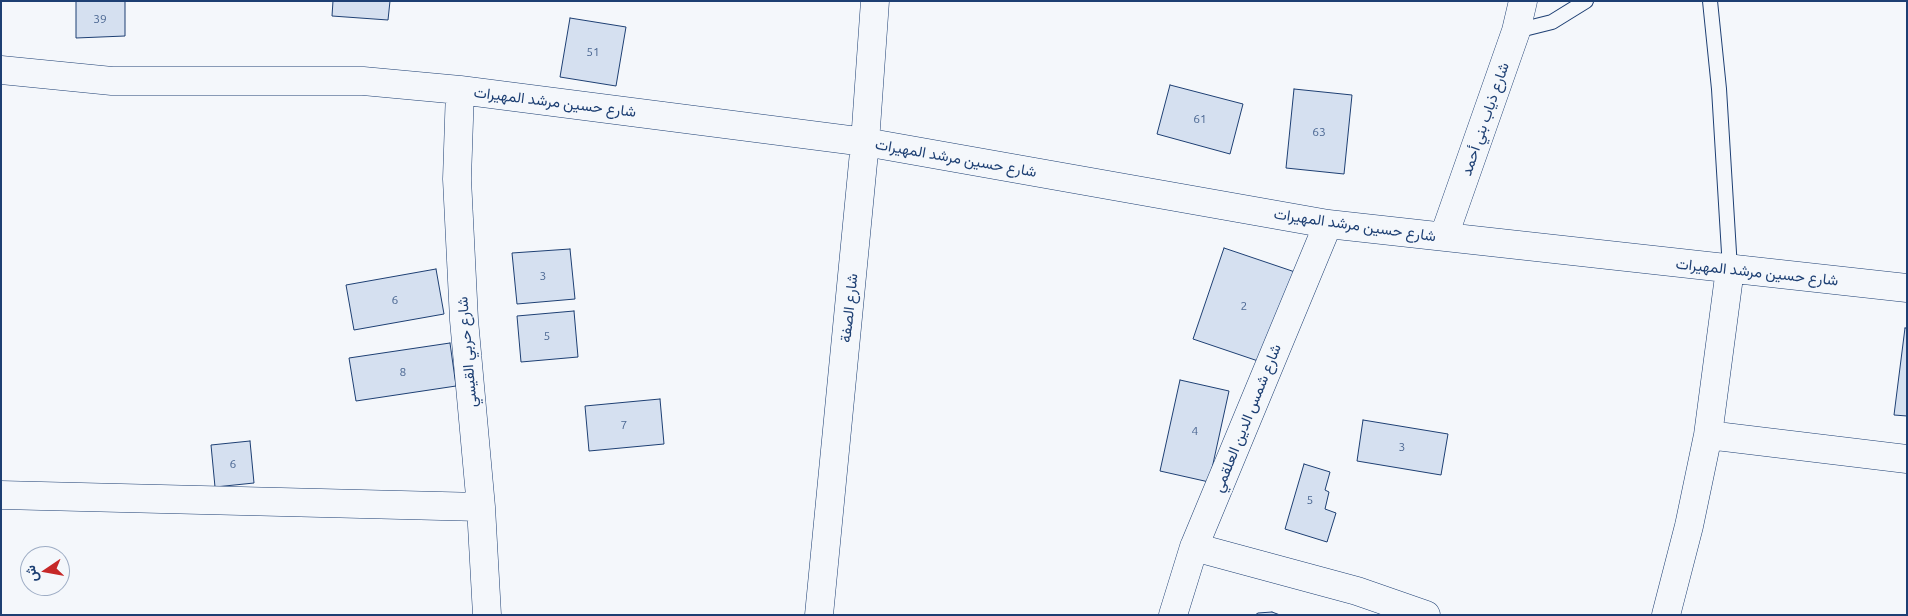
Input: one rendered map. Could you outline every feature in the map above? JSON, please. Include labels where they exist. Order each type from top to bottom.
[{"type":"street","name":"شارع الصفة","points":[[819,615],[865,142],[875,1]]},
{"type":"street","name":"شارع ذياب بني أحمد","points":[[1444,236],[1516,31],[1524,1]]},
{"type":"street","name":"شارع حسين مرشد المهيرات","points":[[1,70],[112,81],[363,81],[460,90],[865,142],[1328,224],[1907,288]]},
{"type":"street","name":"شارع حربي القيسي","points":[[460,90],[457,179],[464,320],[481,507],[487,615]]},
{"type":"street","name":"شارع شمس الدين العلقمي","points":[[1174,615],[1194,547],[1328,224]]},
{"type":"street","points":[[1666,615],[1689,526],[1708,435],[1730,269]]},
{"type":"street","points":[[1708,435],[1907,459]]},
{"type":"street","points":[[1,495],[481,507]]},
{"type":"street","points":[[1194,547],[1357,591],[1426,615]]},
{"type":"lane","points":[[1516,31],[1552,22],[1586,1]]},
{"type":"lane","points":[[1710,1],[1719,88],[1730,269]]},
{"type":"building","points":[[76,1],[125,1],[125,36],[76,38]]},
{"type":"building","points":[[333,1],[390,1],[388,20],[332,16]]},
{"type":"building","points":[[570,18],[626,27],[616,86],[560,77]]},
{"type":"building","points":[[1170,85],[1243,104],[1230,154],[1157,134]]},
{"type":"building","points":[[1294,89],[1352,95],[1344,174],[1286,168]]},
{"type":"building","points":[[1224,248],[1295,272],[1264,363],[1193,339]]},
{"type":"building","points":[[570,249],[575,299],[517,304],[512,253]]},
{"type":"building","points":[[436,269],[444,314],[354,330],[346,285]]},
{"type":"building","points":[[574,311],[578,357],[521,362],[517,316]]},
{"type":"building","points":[[1905,328],[1907,328],[1907,416],[1894,415]]},
{"type":"building","points":[[450,343],[456,386],[356,401],[349,358]]},
{"type":"building","points":[[1180,380],[1229,391],[1209,482],[1160,471]]},
{"type":"building","points":[[660,399],[664,444],[589,451],[585,406]]},
{"type":"building","points":[[1363,420],[1448,434],[1441,475],[1357,461]]},
{"type":"building","points":[[250,441],[254,483],[215,487],[211,445]]},
{"type":"building","points":[[1304,464],[1330,472],[1325,490],[1329,492],[1325,509],[1336,513],[1327,542],[1285,529]]},
{"type":"building","points":[[1272,612],[1280,615],[1255,615],[1258,613]]}]
